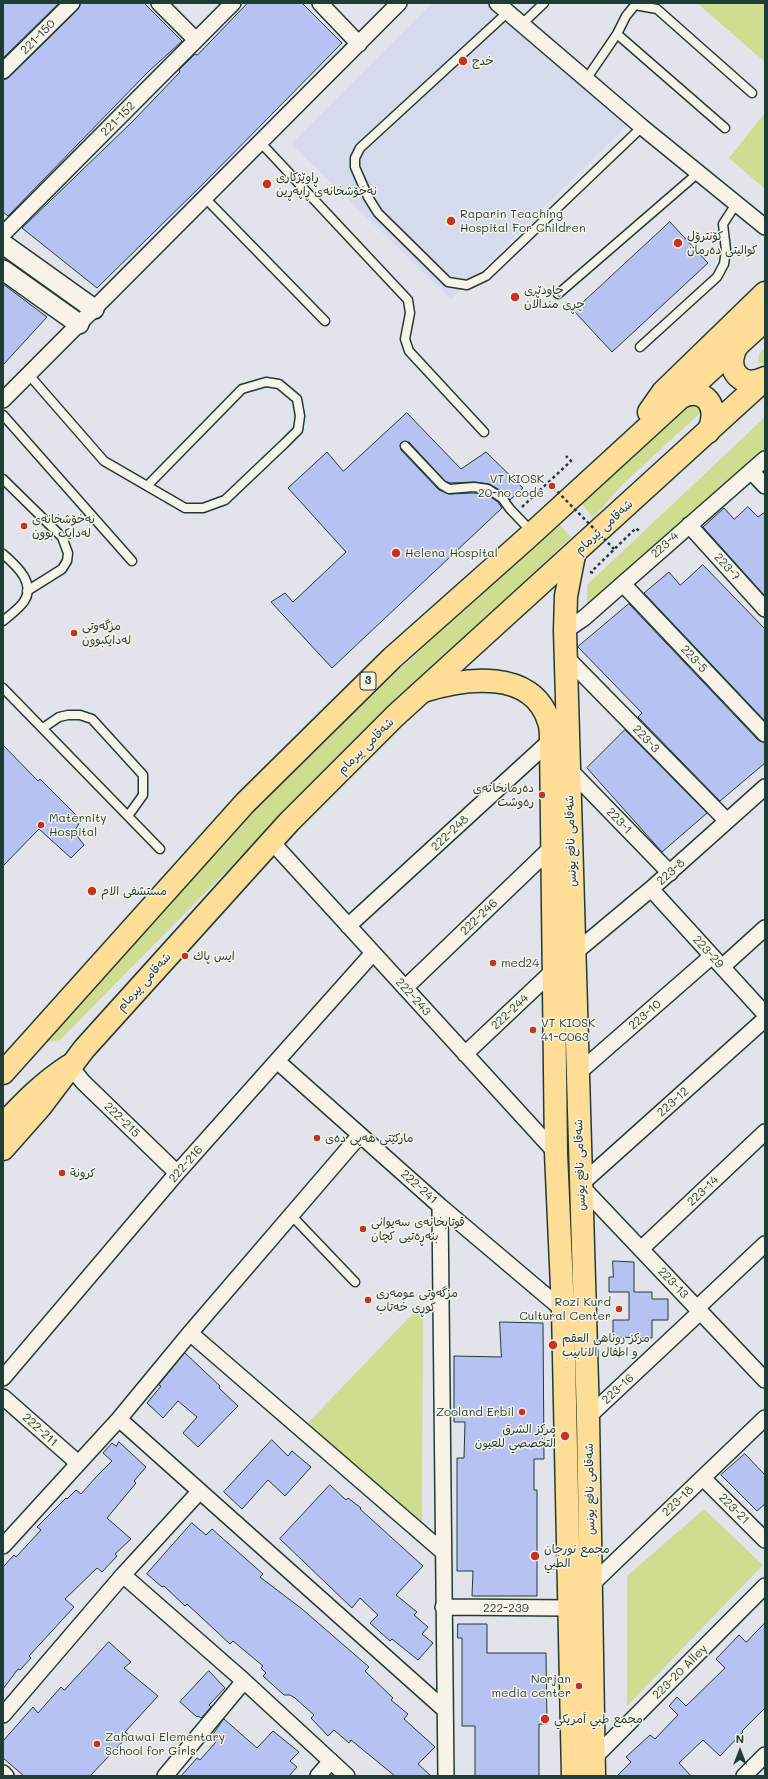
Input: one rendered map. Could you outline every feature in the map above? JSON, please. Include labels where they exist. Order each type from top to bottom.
[{"type":"main road","points":[[618,455],[663,392],[765,293]]},
{"type":"main road","name":"3","points":[[3,1073],[245,802],[392,658],[532,533],[765,320]]},
{"type":"main road","points":[[739,343],[731,357],[732,367],[736,373],[747,381],[758,381],[765,379]]},
{"type":"main road","name":"شەقامی پیرمام","points":[[3,1149],[41,1106],[70,1066],[271,841],[395,716],[574,555],[765,379]]},
{"type":"main road","points":[[679,398],[690,394],[698,395],[709,402],[714,415],[708,432]]},
{"type":"main road","name":"شەقامی نافع یونس","points":[[574,555],[566,596],[565,631],[588,1418],[594,1767]]},
{"type":"main road","name":"شەقامی نافع یونس","points":[[423,691],[439,686],[468,682],[507,682],[525,689],[541,704],[549,722],[551,740],[556,1153],[563,1310],[573,1776]]},
{"type":"main road","points":[[3,1125],[32,1093],[50,1078],[70,1066]]},
{"type":"main road","points":[[558,1186],[580,1185]]},
{"type":"street","name":"221-150","points":[[3,71],[72,3]]},
{"type":"street","points":[[159,3],[196,40]]},
{"type":"street","name":"221-152","points":[[3,234],[233,3]]},
{"type":"street","points":[[320,3],[359,44]]},
{"type":"street","points":[[3,400],[399,3]]},
{"type":"street","points":[[502,8],[587,78],[642,127],[765,227]]},
{"type":"street","points":[[3,244],[94,309]]},
{"type":"street","points":[[3,270],[79,324]]},
{"type":"street","name":"223-4","points":[[565,631],[584,618],[765,458]]},
{"type":"street","points":[[751,471],[765,486]]},
{"type":"street","name":"223-7","points":[[688,525],[765,609]]},
{"type":"street","name":"223-5","points":[[623,584],[765,734]]},
{"type":"street","name":"223-3","points":[[566,658],[727,821]]},
{"type":"street","name":"222-248","points":[[348,926],[551,740]]},
{"type":"street","name":"223-1","points":[[569,769],[670,873]]},
{"type":"street","name":"223-8","points":[[554,970],[670,873],[765,787]]},
{"type":"street","name":"222-243","points":[[271,841],[556,1153]]},
{"type":"street","name":"222-246","points":[[405,988],[552,847]]},
{"type":"street","name":"223-29","points":[[651,889],[765,1014]]},
{"type":"street","name":"223-10","points":[[577,1074],[717,961],[765,928]]},
{"type":"street","name":"222-216","points":[[3,1378],[177,1173],[373,953]]},
{"type":"street","name":"222-244","points":[[465,1054],[554,970]]},
{"type":"street","name":"223-12","points":[[580,1185],[765,1019]]},
{"type":"street","name":"222-241","points":[[277,1061],[440,1206],[563,1310]]},
{"type":"street","name":"222-215","points":[[70,1066],[83,1082],[177,1173]]},
{"type":"street","name":"223-14","points":[[641,1249],[765,1132]]},
{"type":"street","points":[[3,1546],[119,1419],[190,1333],[360,1135]]},
{"type":"street","name":"223-13","points":[[580,1185],[765,1380]]},
{"type":"street","points":[[440,1206],[442,1551],[446,1776]]},
{"type":"street","name":"223-16","points":[[588,1418],[765,1244]]},
{"type":"street","points":[[190,1333],[442,1551]]},
{"type":"street","name":"222-211","points":[[3,1397],[78,1463]]},
{"type":"street","name":"223-18","points":[[592,1584],[765,1418]]},
{"type":"street","points":[[119,1419],[445,1710]]},
{"type":"street","name":"223-21","points":[[703,1478],[765,1540]]},
{"type":"street","points":[[3,1715],[123,1575],[199,1492]]},
{"type":"street","points":[[123,1575],[244,1681],[347,1776]]},
{"type":"street","name":"223-20 Alley","points":[[594,1767],[765,1586]]},
{"type":"street","name":"222-239","points":[[443,1607],[569,1608]]},
{"type":"street","points":[[165,1776],[244,1681]]},
{"type":"street","points":[[744,1776],[765,1755]]},
{"type":"street","points":[[318,1776],[331,1761]]},
{"type":"street","points":[[3,1773],[6,1776]]},
{"type":"lane","points":[[522,24],[544,3]]},
{"type":"lane","points":[[587,78],[617,34],[626,16],[635,6],[657,9],[752,93]]},
{"type":"lane","points":[[502,8],[360,148],[355,158],[355,167],[368,197],[378,213],[448,282],[467,285],[486,276],[642,127]]},
{"type":"lane","points":[[617,34],[725,128]]},
{"type":"lane","points":[[260,142],[408,300],[410,313],[405,339],[409,350],[484,432]]},
{"type":"lane","points":[[558,294],[698,173]]},
{"type":"lane","points":[[205,198],[325,321]]},
{"type":"lane","points":[[640,347],[717,277],[724,264],[726,250],[723,224],[736,204]]},
{"type":"lane","points":[[29,375],[104,462],[184,508],[204,508],[225,500],[298,430],[300,416],[297,399],[279,384],[266,382],[242,389],[147,486]]},
{"type":"lane","points":[[3,415],[132,561]]},
{"type":"lane","points":[[405,446],[442,485],[449,489],[474,487],[488,489],[502,498],[510,510],[532,533]]},
{"type":"lane","points":[[3,479],[62,537],[68,553],[67,561],[62,569],[27,591]]},
{"type":"lane","points":[[3,554],[18,566],[26,579],[27,591],[23,603],[3,621]]},
{"type":"lane","points":[[3,688],[160,849]]},
{"type":"lane","points":[[43,728],[59,717],[68,715],[80,715],[92,719],[143,775],[143,795],[128,816]]},
{"type":"lane","points":[[291,1215],[356,1282]]},
{"type":"path","points":[[521,508],[571,461],[566,456]]},
{"type":"path","points":[[548,482],[614,550]]},
{"type":"path","points":[[593,573],[591,572],[636,528],[639,531]]},
{"type":"shaded area","name":"Raparin Teaching Hospital For Children","points":[[432,3],[488,3],[628,124],[451,299],[291,144]]},
{"type":"green space","points":[[697,3],[765,3],[765,62]]},
{"type":"green space","points":[[765,113],[765,189],[729,158]]},
{"type":"green space","points":[[765,348],[765,365],[758,363],[759,354]]},
{"type":"green space","points":[[694,402],[704,406],[699,414],[622,485],[593,518],[582,504]]},
{"type":"green space","points":[[765,417],[765,453],[746,465],[587,610],[587,585]]},
{"type":"green space","points":[[557,522],[571,537],[261,836],[60,1040],[43,1043],[241,821],[321,743]]},
{"type":"green space","points":[[423,1303],[422,1535],[300,1431]]},
{"type":"green space","points":[[704,1509],[763,1565],[627,1706],[627,1576]]},
{"type":"building","points":[[3,3],[59,3],[3,58]]},
{"type":"building","points":[[81,3],[144,3],[182,41],[148,72],[8,216],[3,212],[3,80],[9,77],[78,9]]},
{"type":"building","points":[[248,3],[302,3],[342,43],[200,187],[97,288],[22,228],[132,122],[180,72],[179,70],[195,54],[197,55]]},
{"type":"building","points":[[670,222],[708,263],[612,352],[574,311]]},
{"type":"building","points":[[3,284],[47,317],[3,365]]},
{"type":"building","name":"Helena Hospital","points":[[407,413],[461,469],[486,452],[523,488],[510,500],[505,493],[489,484],[474,482],[450,483],[445,481],[409,442],[402,442],[400,445],[401,450],[439,490],[449,494],[486,494],[498,502],[502,508],[332,668],[271,602],[285,593],[293,602],[346,552],[288,488],[327,452],[343,471]]},
{"type":"building","points":[[748,507],[758,517],[765,512],[765,596],[703,527],[724,508],[734,519]]},
{"type":"building","points":[[703,565],[765,629],[765,721],[644,593],[669,572],[680,585]]},
{"type":"building","points":[[629,604],[758,740],[765,743],[765,763],[720,801],[638,717],[642,713],[578,647]]},
{"type":"building","points":[[625,730],[707,813],[662,852],[587,768]]},
{"type":"building","name":"Maternity Hospital","points":[[3,745],[38,781],[40,779],[81,820],[74,832],[84,845],[71,858],[39,829],[3,866]]},
{"type":"building","points":[[613,1261],[634,1262],[634,1292],[652,1292],[652,1299],[668,1299],[668,1320],[652,1320],[652,1338],[613,1337],[613,1320],[629,1320],[629,1292],[609,1292],[609,1277],[613,1277]]},
{"type":"building","points":[[500,1322],[543,1323],[544,1459],[534,1459],[534,1490],[537,1490],[537,1596],[472,1596],[473,1571],[457,1571],[457,1458],[464,1458],[465,1422],[454,1422],[454,1356],[501,1357]]},
{"type":"building","points":[[185,1353],[220,1386],[219,1388],[238,1406],[198,1447],[183,1433],[197,1417],[178,1401],[163,1418],[147,1403],[161,1386],[159,1385]]},
{"type":"building","points":[[272,1440],[288,1456],[292,1451],[311,1467],[285,1496],[268,1480],[242,1509],[224,1492]]},
{"type":"building","points":[[119,1442],[146,1467],[134,1481],[136,1483],[107,1518],[131,1539],[115,1554],[117,1556],[102,1572],[97,1568],[65,1599],[74,1607],[29,1656],[31,1658],[20,1670],[18,1669],[3,1689],[3,1567],[14,1555],[16,1557],[41,1530],[37,1527],[66,1498],[67,1499],[76,1490],[81,1494],[112,1461],[103,1453],[112,1443],[116,1446]]},
{"type":"building","points":[[745,1454],[765,1475],[765,1504],[757,1511],[721,1475]]},
{"type":"building","points":[[330,1485],[346,1500],[348,1498],[361,1508],[360,1509],[423,1566],[396,1595],[417,1612],[414,1615],[428,1627],[422,1634],[433,1643],[418,1660],[392,1639],[390,1641],[370,1623],[378,1615],[360,1598],[352,1608],[280,1539]]},
{"type":"building","points":[[192,1523],[206,1535],[212,1529],[263,1574],[260,1577],[302,1609],[369,1667],[365,1671],[393,1698],[391,1700],[408,1714],[404,1719],[435,1747],[418,1764],[431,1776],[395,1776],[351,1740],[349,1743],[334,1730],[328,1736],[311,1718],[314,1715],[295,1698],[290,1695],[284,1695],[263,1676],[266,1673],[261,1668],[263,1666],[233,1641],[230,1644],[187,1604],[185,1606],[164,1586],[162,1587],[147,1574]]},
{"type":"building","points":[[765,1623],[765,1708],[720,1756],[703,1740],[679,1763],[691,1776],[617,1776],[631,1762],[626,1757],[650,1735],[655,1739],[678,1715],[669,1706],[677,1697],[686,1706],[725,1668],[716,1659],[739,1635],[746,1642]]},
{"type":"building","points":[[458,1624],[487,1624],[487,1653],[546,1653],[547,1724],[539,1724],[539,1776],[475,1776],[475,1726],[462,1726],[462,1638],[458,1638]]},
{"type":"building","points":[[109,1642],[131,1662],[124,1668],[158,1696],[125,1732],[129,1735],[90,1776],[24,1776],[3,1758],[3,1741],[33,1707],[38,1713],[61,1687],[64,1690]]},
{"type":"building","points":[[209,1671],[225,1688],[209,1705],[211,1707],[201,1718],[198,1716],[197,1717],[180,1702]]},
{"type":"building","points":[[224,1719],[257,1748],[273,1731],[299,1752],[290,1761],[297,1767],[289,1776],[181,1776],[197,1758],[200,1760],[216,1742],[211,1738]]},
{"type":"place","name":"خدج","points":[[463,61]]},
{"type":"place","name":"ڕاوێژکاری نەخۆشخانەی ڕاپەڕین","points":[[267,184]]},
{"type":"place","name":"Raparin Teaching Hospital For Children","points":[[451,221]]},
{"type":"place","name":"کۆنترۆل کوالیتی دەرمان","points":[[678,243]]},
{"type":"place","name":"چاودێری چڕی منداڵان","points":[[515,297]]},
{"type":"place","name":"VT KIOSK 20-no code","points":[[552,486]]},
{"type":"place","name":"نەخۆشخانەی لەدایک بوون","points":[[24,526]]},
{"type":"place","name":"Helena Hospital","points":[[396,553]]},
{"type":"place","name":"مزگەوتی لەدایکبوون","points":[[74,633]]},
{"type":"place","name":"دەرمانخانەی رەوشت","points":[[542,795]]},
{"type":"place","name":"Maternity Hospital","points":[[41,825]]},
{"type":"place","name":"مستشفى الام","points":[[92,891]]},
{"type":"place","name":"ايس پاك","points":[[185,956]]},
{"type":"place","name":"med24","points":[[493,963]]},
{"type":"place","name":"VT KIOSK 41-C063","points":[[533,1030]]},
{"type":"place","name":"مارکێتی هەپی دەی","points":[[317,1138]]},
{"type":"place","name":"كرونة","points":[[62,1173]]},
{"type":"place","name":"قوتابخانەی سەیوانی بنەڕەتیی کچان","points":[[363,1229]]},
{"type":"place","name":"مزگەوتی عومەری کوڕی خەتاب","points":[[368,1300]]},
{"type":"place","name":"Rozi Kurd Cultural Center","points":[[619,1309]]},
{"type":"place","name":"مركز روناهي العقم و اطفال الانابيب","points":[[553,1345]]},
{"type":"place","name":"Zooland Erbil","points":[[522,1412]]},
{"type":"place","name":"مركز الشرق التخصصي للعيون","points":[[565,1436]]},
{"type":"place","name":"مجمع نورجان الطبي","points":[[535,1556]]},
{"type":"place","name":"Norjan media center","points":[[579,1686]]},
{"type":"place","name":"مجمع طبي أمریکي","points":[[545,1719]]},
{"type":"place","name":"Zahawai Elementary School for Girls","points":[[97,1744]]}]
